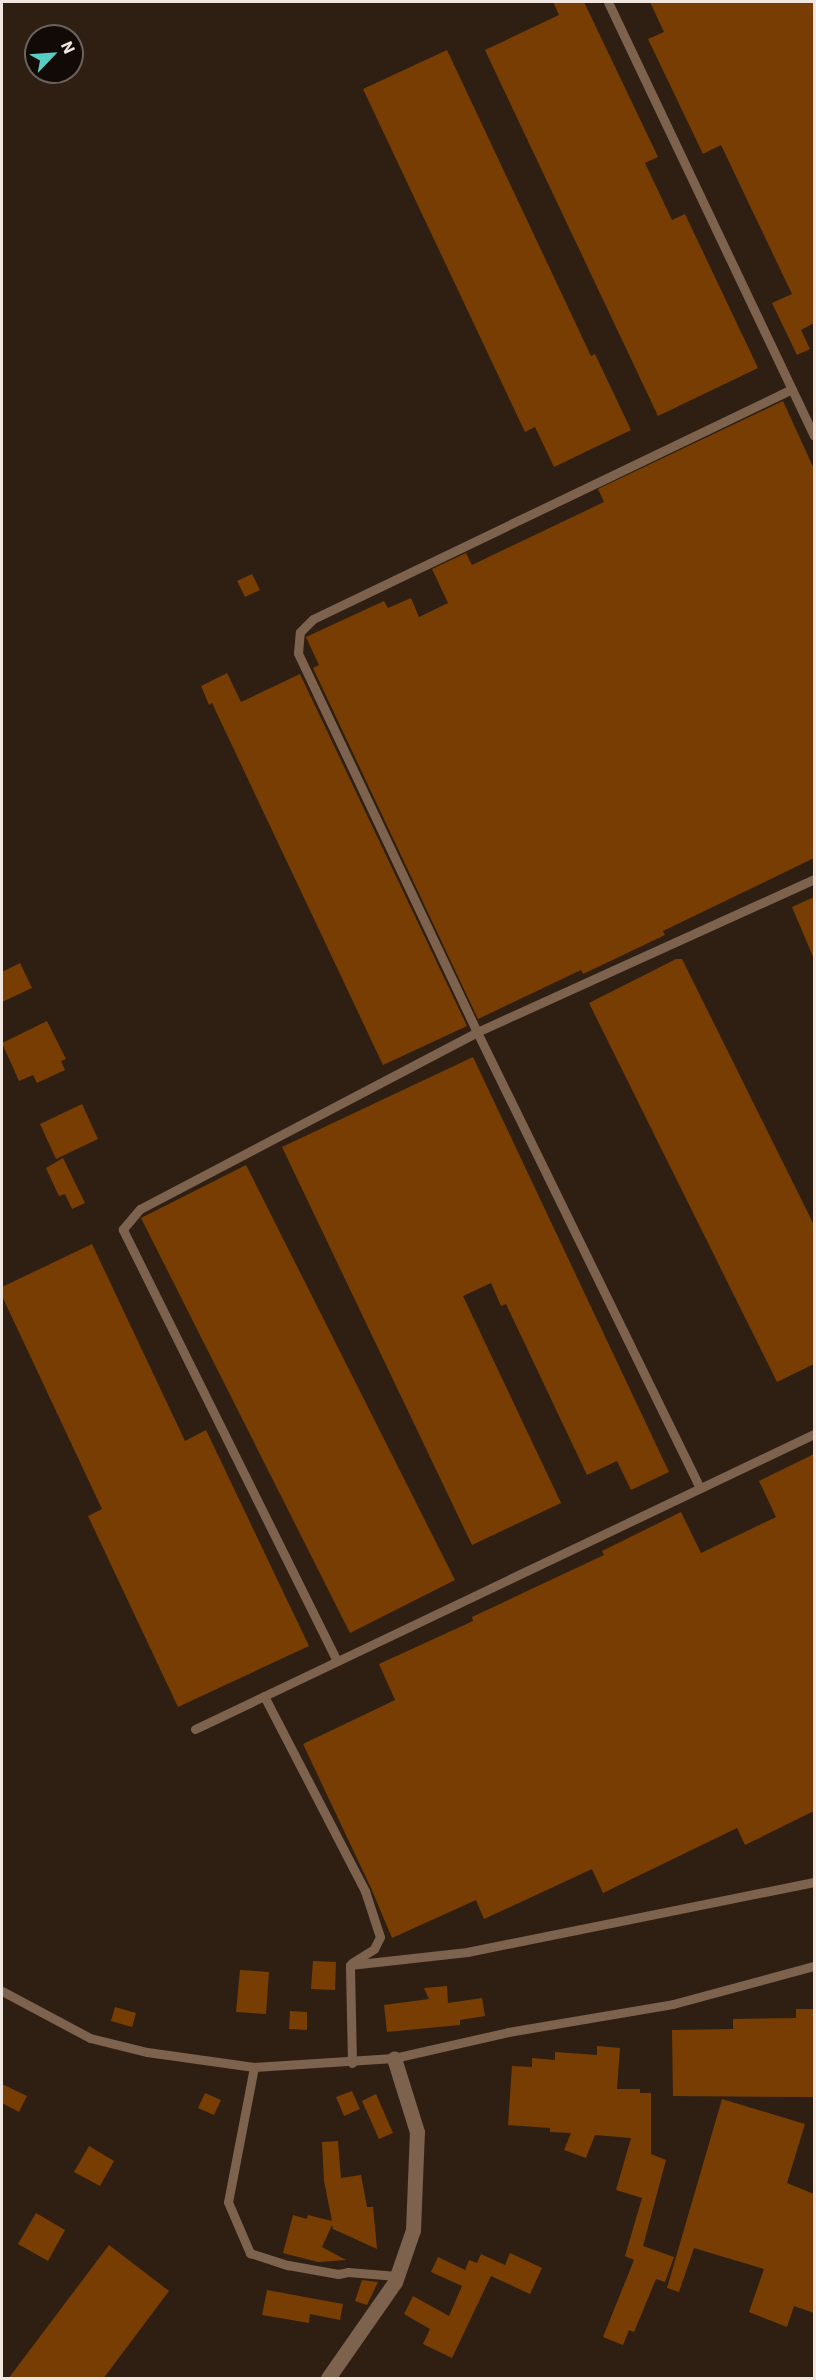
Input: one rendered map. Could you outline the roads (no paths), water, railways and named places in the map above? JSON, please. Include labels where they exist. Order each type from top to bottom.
[{"type":"street","points":[[328,2379],[397,2276],[413,2230],[417,2133],[394,2058]]},
{"type":"lane","points":[[608,2],[814,436]]},
{"type":"lane","points":[[700,1488],[477,1032],[298,653],[300,632],[313,619],[792,389]]},
{"type":"lane","points":[[337,1661],[123,1229],[140,1209],[477,1032],[814,879]]},
{"type":"lane","points":[[195,1729],[814,1434]]},
{"type":"lane","points":[[264,1696],[364,1891],[380,1937],[374,1949],[350,1965]]},
{"type":"lane","points":[[350,1965],[467,1952],[814,1882]]},
{"type":"lane","points":[[350,1965],[352,2063]]},
{"type":"lane","points":[[2,1991],[90,2038],[147,2052],[254,2067],[352,2063],[394,2058],[508,2032],[673,2004],[814,1966]]},
{"type":"lane","points":[[254,2067],[228,2202],[250,2253],[288,2265],[338,2274],[348,2272],[397,2276]]}]
